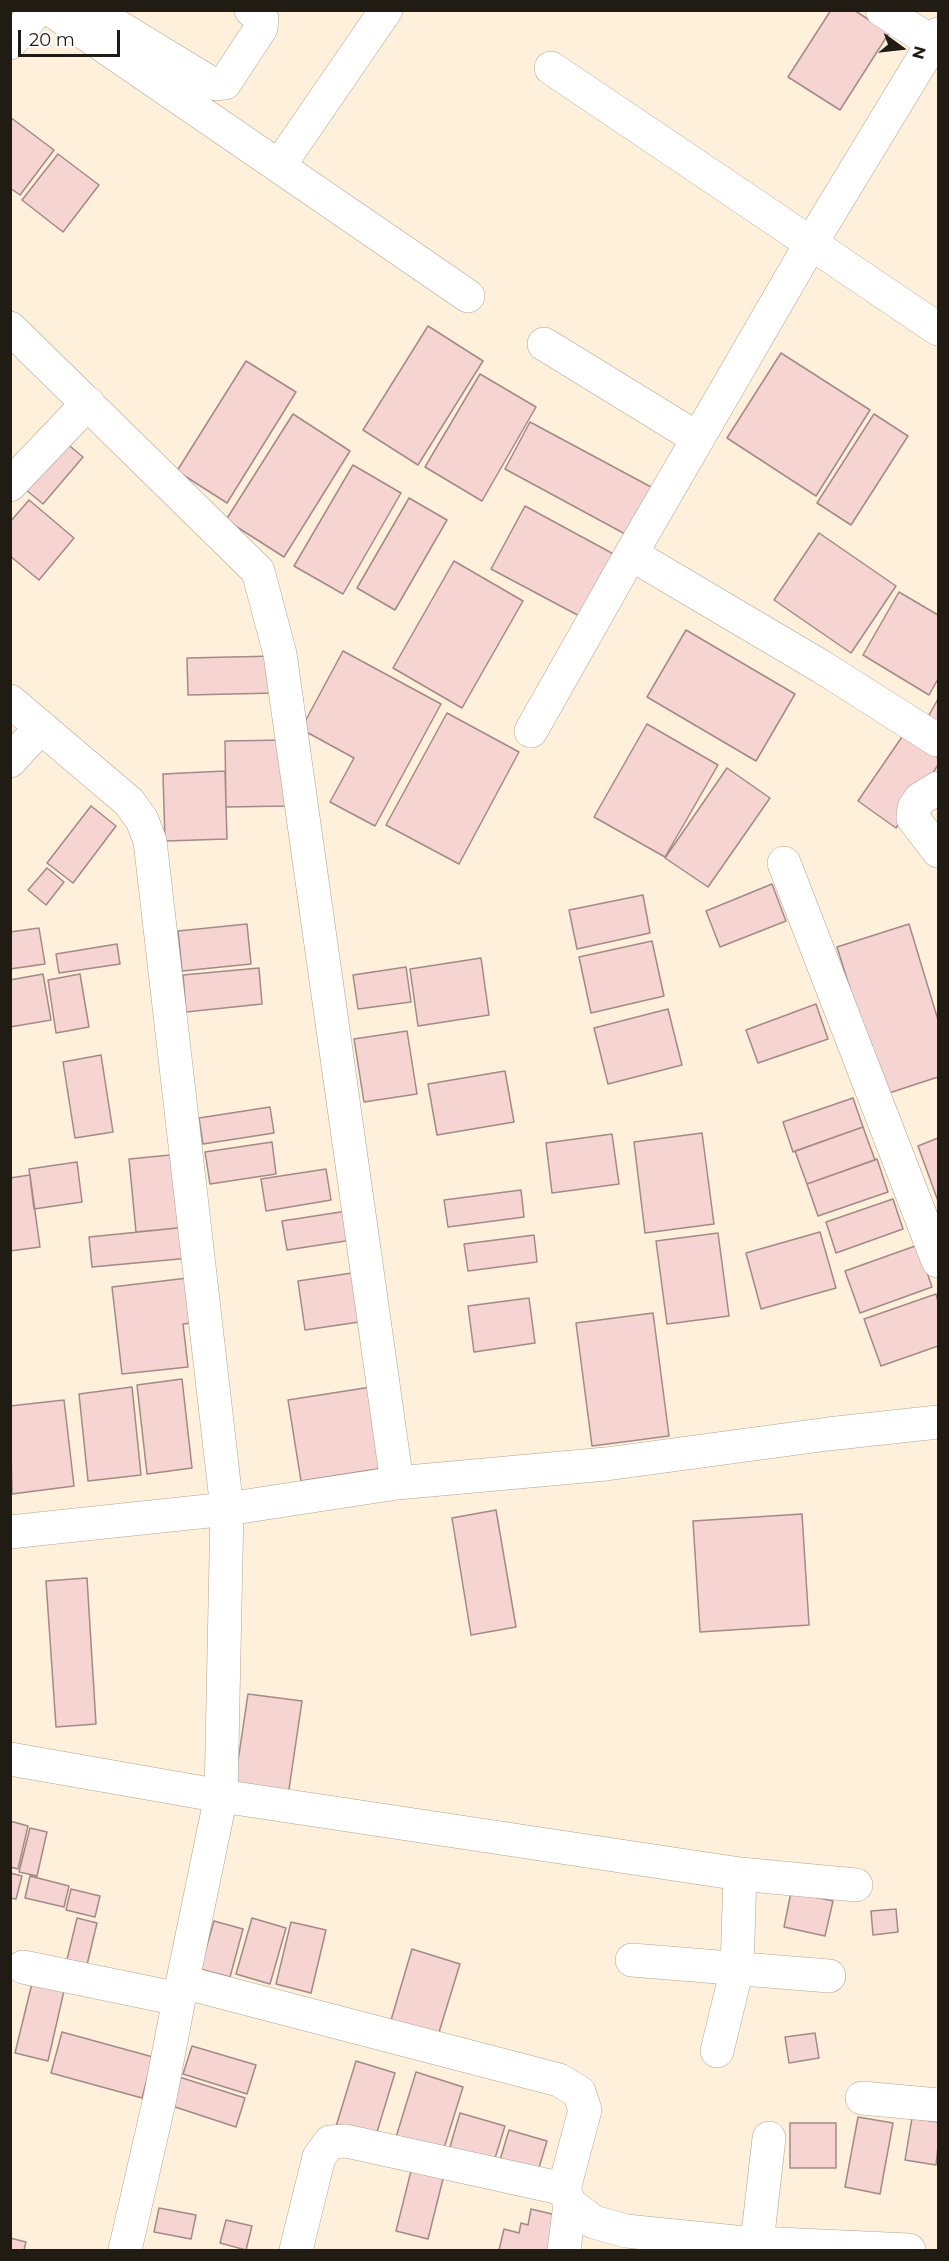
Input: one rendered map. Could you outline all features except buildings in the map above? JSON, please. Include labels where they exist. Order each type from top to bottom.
[{"type":"street","points":[[10,43],[37,10]]},
{"type":"street","points":[[51,10],[468,296]]},
{"type":"street","points":[[91,10],[208,82],[217,84],[225,83],[261,28],[262,19],[251,10]]},
{"type":"street","points":[[279,166],[386,10]]},
{"type":"street","points":[[531,731],[697,438],[810,245],[937,41],[882,10]]},
{"type":"street","points":[[550,68],[810,245],[939,329]]},
{"type":"street","points":[[10,328],[258,571],[280,654],[397,1483]]},
{"type":"street","points":[[544,344],[697,438]]},
{"type":"street","points":[[10,485],[88,402]]},
{"type":"street","points":[[631,554],[822,667],[937,740]]},
{"type":"street","points":[[10,700],[129,802],[142,820],[150,841],[227,1509],[221,1796],[160,2098],[125,2250]]},
{"type":"street","points":[[10,761],[41,727]]},
{"type":"street","points":[[939,788],[920,799],[914,808],[913,818],[939,851]]},
{"type":"street","points":[[784,863],[939,1261]]},
{"type":"street","points":[[10,1532],[227,1509],[397,1483],[606,1464],[828,1434],[939,1422]]},
{"type":"street","points":[[10,1759],[221,1796],[740,1874],[855,1885]]},
{"type":"street","points":[[717,2051],[737,1969],[740,1874]]},
{"type":"street","points":[[632,1960],[829,1976]]},
{"type":"street","points":[[23,1967],[181,1990],[559,2080],[579,2092],[585,2110],[567,2197],[564,2250]]},
{"type":"street","points":[[862,2097],[939,2105]]},
{"type":"street","points":[[742,2245],[769,2138]]},
{"type":"street","points":[[296,2250],[319,2157],[330,2142],[346,2141],[567,2197],[594,2222],[626,2231],[742,2245],[909,2250]]}]
